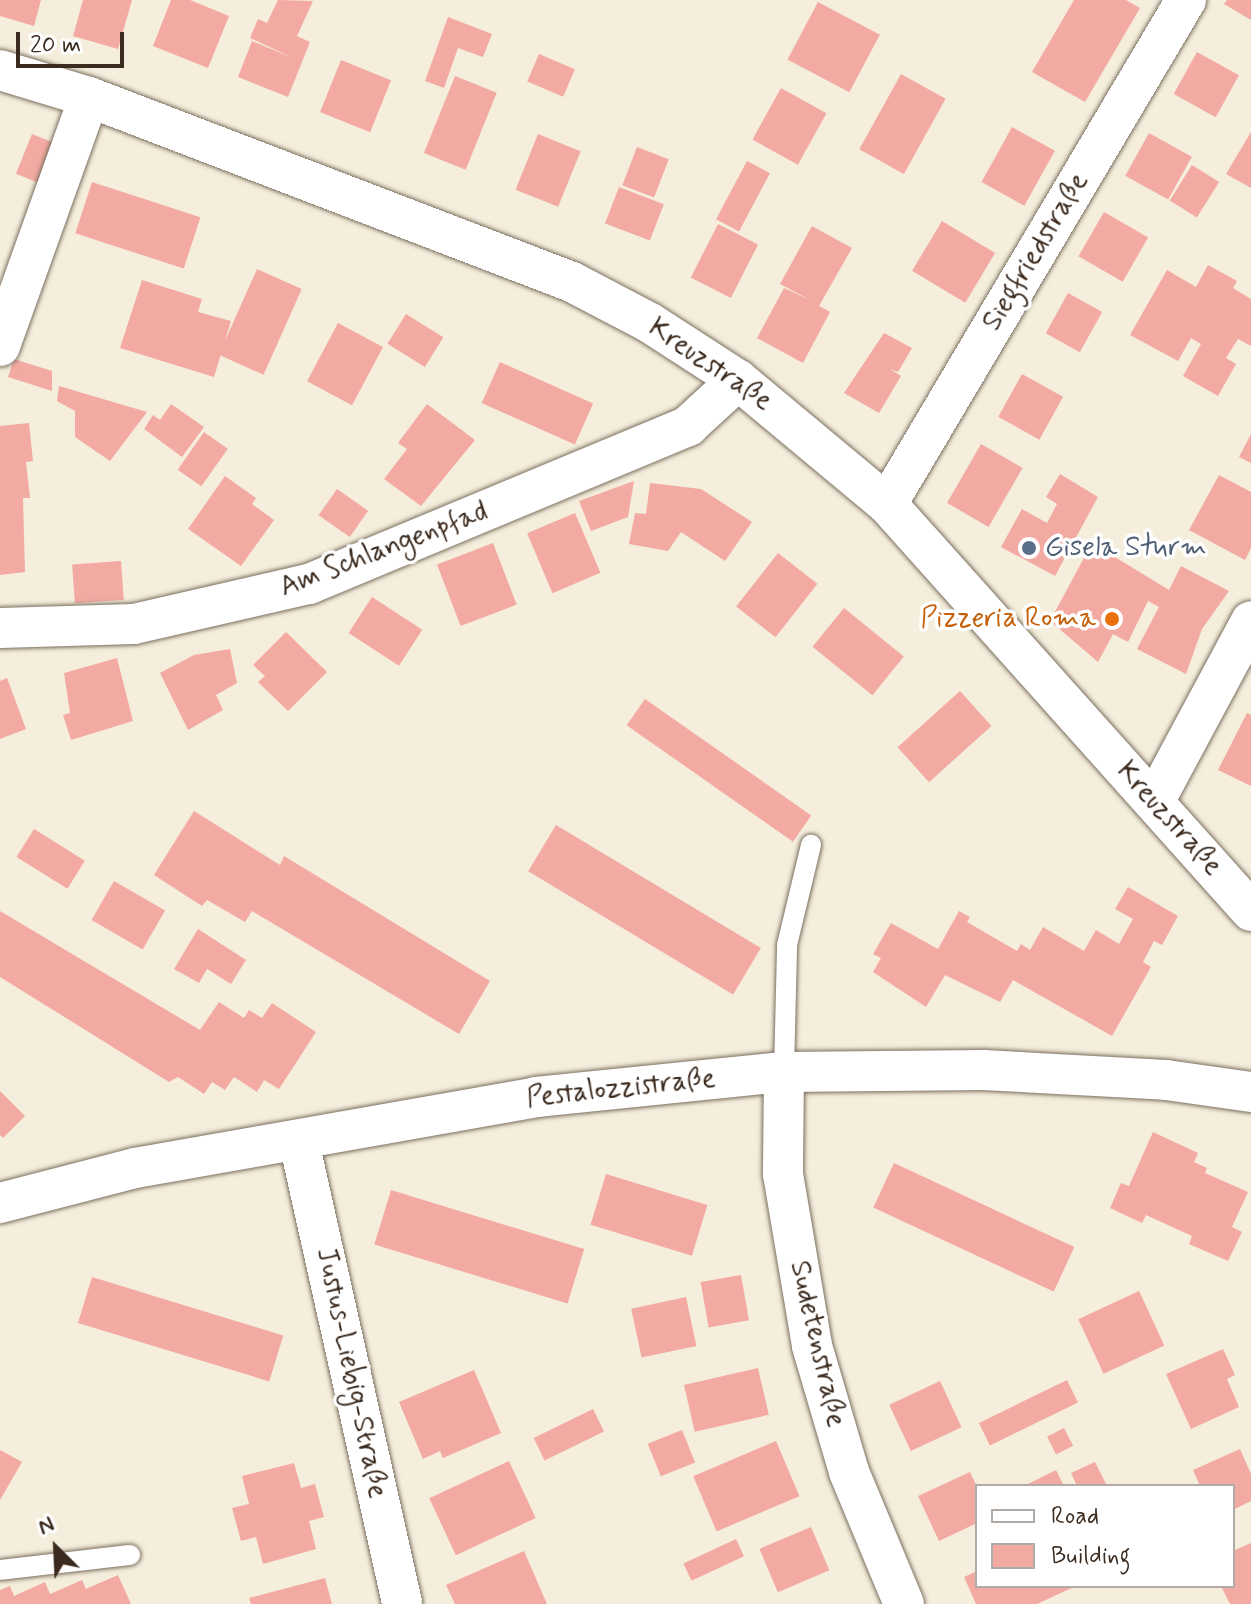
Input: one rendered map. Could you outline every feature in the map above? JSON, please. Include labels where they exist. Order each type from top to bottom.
[{"type":"street","name":"Siegfriedstraße","points":[[887,504],[1186,0]]},
{"type":"street","name":"Kreuzstraße","points":[[0,70],[89,97],[572,282],[650,323],[738,380],[887,504],[1251,911]]},
{"type":"street","points":[[0,346],[89,97]]},
{"type":"street","name":"Am Schlangenpfad","points":[[0,628],[134,624],[309,584],[688,426],[738,380]]},
{"type":"street","points":[[1154,802],[1251,621]]},
{"type":"street","name":"Pestalozzistraße","points":[[0,1203],[135,1168],[299,1142],[536,1097],[784,1072],[998,1071],[1178,1081],[1251,1092]]},
{"type":"street","name":"Sudetenstraße","points":[[784,1072],[783,1174],[812,1346],[849,1472],[904,1604]]},
{"type":"street","name":"Justus-Liebig-Straße","points":[[299,1142],[402,1604]]},
{"type":"lane","points":[[784,1072],[787,945],[811,845]]},
{"type":"lane","points":[[0,1570],[130,1555]]},
{"type":"building","points":[[0,0],[41,0],[34,26],[0,16]]},
{"type":"building","points":[[83,0],[132,0],[118,49],[73,36]]},
{"type":"building","points":[[171,0],[190,0],[229,16],[208,68],[153,46]]},
{"type":"building","points":[[278,0],[313,1],[297,36],[310,42],[288,97],[238,77],[252,41],[293,58],[250,38],[258,19],[267,23]]},
{"type":"building","points":[[1074,0],[1126,0],[1140,8],[1085,102],[1032,72]]},
{"type":"building","points":[[1227,0],[1251,0],[1251,20],[1224,4]]},
{"type":"building","points":[[818,2],[880,35],[849,92],[787,59]]},
{"type":"building","points":[[448,17],[492,34],[483,57],[458,48],[444,88],[425,81]]},
{"type":"building","points":[[1197,52],[1239,75],[1216,117],[1174,94]]},
{"type":"building","points":[[539,54],[575,69],[563,97],[527,82]]},
{"type":"building","points":[[341,60],[391,80],[370,132],[320,112]]},
{"type":"building","points":[[901,74],[946,99],[904,174],[859,149]]},
{"type":"building","points":[[455,76],[497,93],[466,170],[424,153]]},
{"type":"building","points":[[781,88],[826,113],[798,165],[752,140]]},
{"type":"building","points":[[1012,127],[1055,151],[1024,206],[981,182]]},
{"type":"building","points":[[1251,132],[1251,188],[1226,174]]},
{"type":"building","points":[[1149,133],[1192,157],[1168,200],[1125,176]]},
{"type":"building","points":[[32,134],[62,146],[46,186],[16,174]]},
{"type":"building","points":[[538,134],[581,151],[558,207],[516,190]]},
{"type":"building","points":[[637,147],[669,159],[654,197],[622,185]]},
{"type":"building","points":[[747,161],[770,173],[739,231],[716,219]]},
{"type":"building","points":[[1192,165],[1219,182],[1197,218],[1170,201]]},
{"type":"building","points":[[92,182],[200,217],[184,269],[75,233]]},
{"type":"building","points":[[619,187],[664,204],[650,241],[605,223]]},
{"type":"building","points":[[1104,212],[1148,238],[1123,282],[1078,256]]},
{"type":"building","points":[[942,221],[995,253],[965,303],[912,271]]},
{"type":"building","points":[[718,224],[758,244],[731,298],[691,277]]},
{"type":"building","points":[[812,226],[852,248],[819,306],[830,312],[803,363],[757,338],[784,288],[810,300],[780,284]]},
{"type":"building","points":[[1208,265],[1237,281],[1233,288],[1251,299],[1251,346],[1238,339],[1226,358],[1236,364],[1218,396],[1183,376],[1201,344],[1191,338],[1178,361],[1130,335],[1167,270],[1196,287]]},
{"type":"building","points":[[257,269],[302,289],[264,375],[219,355]]},
{"type":"building","points":[[142,280],[202,299],[198,312],[231,321],[214,377],[120,348]]},
{"type":"building","points":[[1068,293],[1102,312],[1080,352],[1046,333]]},
{"type":"building","points":[[406,314],[443,337],[425,367],[387,344]]},
{"type":"building","points":[[338,323],[383,347],[352,405],[307,381]]},
{"type":"building","points":[[884,333],[912,348],[898,372],[890,369],[901,376],[879,413],[844,393]]},
{"type":"building","points":[[14,359],[52,371],[52,391],[8,377]]},
{"type":"building","points":[[500,362],[593,403],[575,445],[482,403]]},
{"type":"building","points":[[1022,374],[1063,397],[1039,440],[998,417]]},
{"type":"building","points":[[59,386],[147,412],[110,461],[75,437],[75,411],[57,401]]},
{"type":"building","points":[[171,404],[204,427],[182,457],[144,429],[153,415],[160,420]]},
{"type":"building","points":[[427,404],[475,440],[421,506],[384,479],[407,449],[398,443]]},
{"type":"building","points":[[29,423],[33,461],[26,462],[30,498],[23,498],[25,572],[0,575],[0,426]]},
{"type":"building","points":[[204,432],[228,449],[201,486],[178,470]]},
{"type":"building","points":[[1251,434],[1251,463],[1239,457]]},
{"type":"building","points":[[981,444],[1023,468],[989,527],[947,503]]},
{"type":"building","points":[[1060,474],[1098,497],[1055,576],[1001,547],[1022,509],[1047,523],[1057,504],[1046,497]]},
{"type":"building","points":[[1219,475],[1251,492],[1251,548],[1245,560],[1189,530]]},
{"type":"building","points":[[225,476],[256,498],[252,504],[274,520],[241,566],[188,529]]},
{"type":"building","points":[[634,481],[628,517],[591,531],[579,501]]},
{"type":"building","points":[[650,483],[701,489],[752,522],[725,561],[681,532],[668,551],[629,544],[635,513],[646,514]]},
{"type":"building","points":[[337,489],[368,511],[350,537],[319,515]]},
{"type":"building","points":[[575,513],[600,573],[553,593],[527,533]]},
{"type":"building","points":[[493,543],[517,605],[461,626],[437,565]]},
{"type":"building","points":[[1092,543],[1169,590],[1181,566],[1229,591],[1202,629],[1186,674],[1137,649],[1159,607],[1148,601],[1128,642],[1113,634],[1098,662],[1050,621]]},
{"type":"building","points":[[778,553],[817,584],[776,637],[736,607]]},
{"type":"building","points":[[121,561],[124,600],[75,603],[72,564]]},
{"type":"building","points":[[372,597],[422,630],[399,666],[349,633]]},
{"type":"building","points":[[844,608],[904,656],[872,695],[813,647]]},
{"type":"building","points":[[286,632],[327,672],[288,711],[258,682],[265,676],[253,665]]},
{"type":"building","points":[[230,649],[237,683],[216,695],[223,710],[188,730],[160,673],[194,655]]},
{"type":"building","points":[[117,658],[133,721],[71,740],[63,715],[70,713],[64,673]]},
{"type":"building","points":[[7,678],[26,729],[0,739],[0,681]]},
{"type":"building","points":[[960,691],[991,726],[929,782],[898,747]]},
{"type":"building","points":[[645,699],[811,815],[793,842],[627,725]]},
{"type":"building","points":[[1247,713],[1251,715],[1251,786],[1218,770]]},
{"type":"building","points":[[194,811],[280,865],[284,856],[490,981],[459,1034],[252,911],[245,922],[207,900],[202,906],[154,875]]},
{"type":"building","points":[[556,825],[761,948],[733,994],[528,871]]},
{"type":"building","points":[[34,829],[85,861],[67,889],[17,857]]},
{"type":"building","points":[[114,881],[165,910],[143,949],[92,920]]},
{"type":"building","points":[[1128,887],[1178,916],[1162,945],[1154,941],[1143,962],[1151,967],[1112,1036],[1013,980],[1000,1002],[945,975],[926,1007],[873,972],[881,958],[873,954],[891,923],[938,949],[959,911],[970,917],[967,922],[1017,951],[1021,944],[1030,950],[1043,927],[1084,951],[1096,930],[1119,944],[1133,919],[1115,909]]},
{"type":"building","points":[[0,911],[200,1030],[219,1002],[244,1018],[249,1010],[262,1018],[272,1003],[316,1032],[279,1089],[264,1080],[257,1092],[234,1077],[225,1090],[212,1082],[204,1094],[178,1077],[169,1082],[0,977]]},
{"type":"building","points":[[198,929],[246,960],[231,984],[207,969],[199,983],[174,969]]},
{"type":"building","points":[[0,1091],[25,1116],[3,1138],[0,1135]]},
{"type":"building","points":[[1153,1132],[1198,1153],[1194,1162],[1207,1168],[1205,1173],[1248,1192],[1232,1227],[1242,1232],[1228,1261],[1189,1244],[1192,1236],[1146,1215],[1142,1223],[1110,1208],[1121,1183],[1129,1186]]},
{"type":"building","points":[[894,1163],[1074,1247],[1054,1292],[873,1207]]},
{"type":"building","points":[[606,1174],[707,1205],[692,1256],[591,1225]]},
{"type":"building","points":[[391,1190],[584,1249],[568,1304],[374,1245]]},
{"type":"building","points":[[741,1275],[749,1320],[709,1327],[701,1282]]},
{"type":"building","points":[[92,1277],[283,1335],[269,1381],[78,1323]]},
{"type":"building","points":[[1139,1291],[1164,1345],[1104,1374],[1078,1319]]},
{"type":"building","points":[[686,1297],[696,1346],[642,1358],[631,1309]]},
{"type":"building","points":[[1223,1349],[1235,1375],[1227,1379],[1239,1407],[1191,1429],[1166,1374]]},
{"type":"building","points":[[758,1368],[769,1415],[695,1432],[684,1385]]},
{"type":"building","points":[[474,1370],[501,1433],[443,1458],[440,1451],[423,1459],[399,1402]]},
{"type":"building","points":[[1067,1380],[1078,1402],[990,1445],[979,1423]]},
{"type":"building","points":[[940,1381],[962,1427],[911,1451],[889,1405]]},
{"type":"building","points":[[593,1409],[604,1431],[545,1460],[534,1438]]},
{"type":"building","points":[[1064,1428],[1073,1446],[1056,1454],[1047,1437]]},
{"type":"building","points":[[682,1430],[695,1462],[661,1476],[648,1444]]},
{"type":"building","points":[[776,1441],[799,1496],[717,1531],[693,1476]]},
{"type":"building","points":[[1240,1449],[1251,1474],[1251,1501],[1235,1509],[1235,1484],[1199,1484],[1193,1470]]},
{"type":"building","points":[[0,1450],[22,1462],[0,1500]]},
{"type":"building","points":[[509,1461],[536,1518],[456,1555],[429,1498]]},
{"type":"building","points":[[1095,1462],[1106,1484],[1076,1484],[1071,1473]]},
{"type":"building","points":[[294,1463],[301,1488],[315,1484],[324,1517],[309,1521],[316,1549],[263,1564],[256,1537],[241,1541],[232,1508],[249,1504],[242,1476]]},
{"type":"building","points":[[1056,1470],[1063,1484],[1028,1484]]},
{"type":"building","points":[[970,1472],[976,1484],[975,1524],[939,1541],[918,1496]]},
{"type":"building","points":[[811,1527],[829,1570],[778,1592],[759,1549]]},
{"type":"building","points":[[736,1539],[744,1556],[691,1581],[683,1564]]},
{"type":"building","points":[[1251,1543],[1251,1604],[1230,1604],[1222,1588],[1235,1588],[1235,1550]]},
{"type":"building","points":[[524,1551],[547,1604],[455,1604],[446,1585]]},
{"type":"building","points":[[975,1572],[975,1588],[1072,1588],[1037,1604],[976,1604],[964,1577]]},
{"type":"building","points":[[118,1575],[131,1604],[0,1604],[0,1590],[10,1586],[14,1596],[45,1582],[50,1594],[82,1580],[86,1589]]},
{"type":"building","points":[[325,1578],[332,1604],[251,1604],[249,1598]]},
{"type":"place","name":"Gisela Sturm","points":[[1029,548]]},
{"type":"place","name":"Pizzeria Roma","points":[[1112,619]]}]
